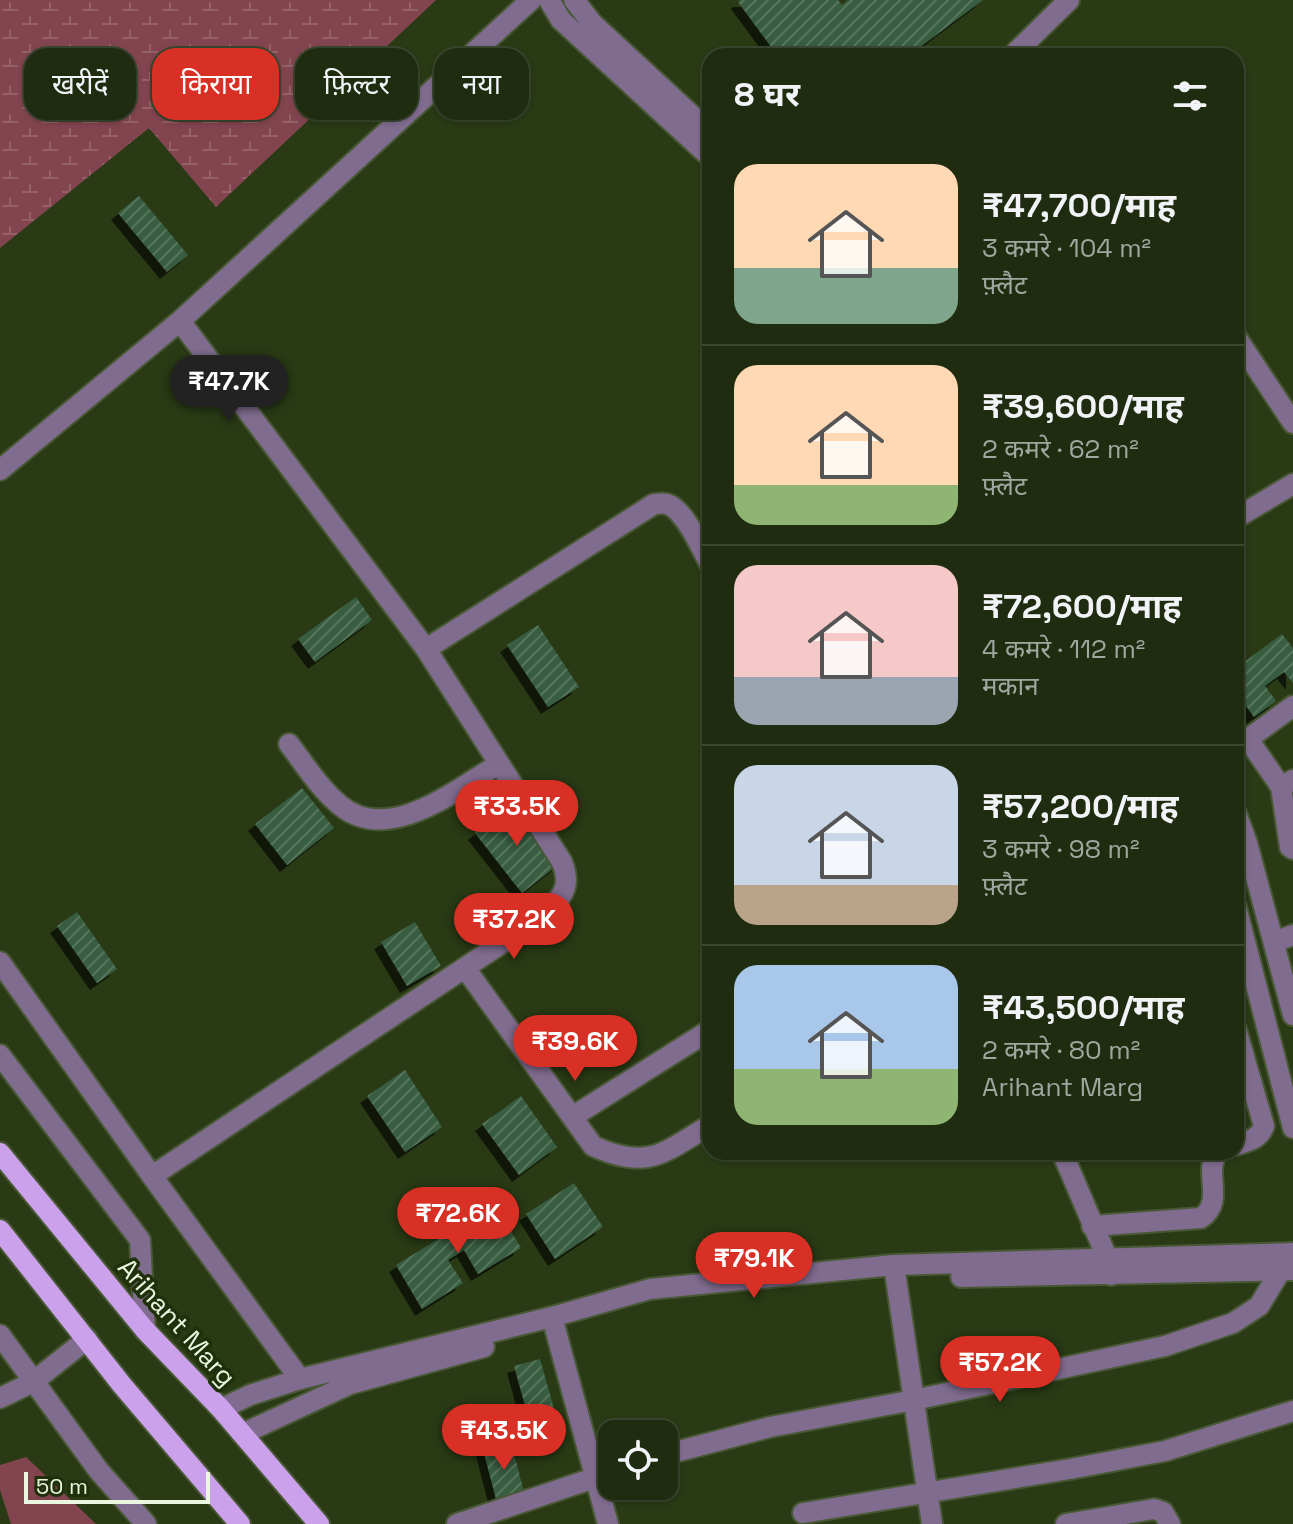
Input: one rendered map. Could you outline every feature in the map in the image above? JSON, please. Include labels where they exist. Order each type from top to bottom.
[{"type":"main road","name":"Arihant Marg","points":[[0,1153],[145,1330],[221,1409],[319,1524]]},
{"type":"main road","points":[[0,1230],[165,1438],[240,1524]]},
{"type":"street","points":[[0,470],[180,321],[531,0]]},
{"type":"street","points":[[549,0],[561,20],[702,150]]},
{"type":"street","points":[[574,0],[592,23],[702,125]]},
{"type":"street","points":[[1020,48],[1069,0]]},
{"type":"street","points":[[152,1176],[550,911],[562,896],[568,877],[562,862],[426,649],[180,321]]},
{"type":"street","points":[[1244,349],[1293,423]]},
{"type":"street","points":[[1244,513],[1293,484]]},
{"type":"street","points":[[426,649],[654,504],[667,504],[677,511],[702,550]]},
{"type":"street","points":[[1293,706],[1248,739],[1287,783],[1290,847],[1293,849]]},
{"type":"street","points":[[289,744],[329,795],[344,809],[367,819],[393,820],[420,810],[499,764]]},
{"type":"street","points":[[1244,835],[1283,938],[1293,1015]]},
{"type":"street","points":[[1246,950],[1283,938]]},
{"type":"street","points":[[1244,941],[1293,1128]]},
{"type":"street","points":[[0,962],[300,1379]]},
{"type":"street","points":[[465,968],[593,1146],[614,1155],[639,1160],[666,1151],[702,1130]]},
{"type":"street","points":[[572,1117],[702,1035]]},
{"type":"street","points":[[0,1055],[140,1240],[145,1330]]},
{"type":"street","points":[[1244,1057],[1264,1126],[1261,1134],[1244,1143]]},
{"type":"street","points":[[1065,1160],[1110,1267]]},
{"type":"street","points":[[1092,1226],[1201,1218],[1210,1212],[1214,1202],[1214,1160]]},
{"type":"street","points":[[1110,1267],[1293,1253]]},
{"type":"street","points":[[242,1434],[350,1384],[554,1322],[650,1289],[895,1272],[1110,1267],[1287,1270]]},
{"type":"street","points":[[678,1451],[770,1427],[914,1400],[1165,1346],[1233,1323],[1259,1306],[1287,1270]]},
{"type":"street","points":[[895,1272],[932,1524]]},
{"type":"street","points":[[221,1409],[250,1395],[300,1379],[554,1322]]},
{"type":"street","points":[[554,1322],[598,1457]]},
{"type":"street","points":[[0,1335],[99,1471],[146,1524]]},
{"type":"street","points":[[0,1398],[33,1382],[87,1339]]},
{"type":"street","points":[[803,1513],[1165,1451],[1293,1411]]},
{"type":"street","points":[[457,1524],[598,1477]]},
{"type":"street","points":[[606,1500],[608,1524]]},
{"type":"street","points":[[1066,1524],[1154,1509],[1163,1512],[1170,1524]]},
{"type":"green space","points":[[0,0],[436,0],[385,48],[295,48],[295,120],[308,120],[216,207],[149,128],[0,248]]},
{"type":"green space","points":[[26,1457],[96,1524],[11,1524],[0,1490],[0,1465]]},
{"type":"building","points":[[838,0],[842,5],[848,0],[983,0],[919,48],[772,48],[738,2]]},
{"type":"building","points":[[139,196],[188,255],[167,272],[118,213]]},
{"type":"building","points":[[356,597],[372,620],[315,662],[298,639]]},
{"type":"building","points":[[538,625],[579,687],[548,707],[507,645]]},
{"type":"building","points":[[1282,634],[1293,648],[1293,683],[1284,672],[1265,686],[1276,701],[1254,717],[1244,703],[1244,662]]},
{"type":"building","points":[[302,788],[334,828],[287,865],[255,824]]},
{"type":"building","points":[[513,803],[559,864],[522,893],[475,833]]},
{"type":"building","points":[[77,912],[117,969],[97,983],[57,926]]},
{"type":"building","points":[[415,922],[441,966],[407,986],[381,942]]},
{"type":"building","points":[[405,1070],[442,1127],[405,1152],[367,1096]]},
{"type":"building","points":[[521,1096],[557,1147],[519,1175],[482,1124]]},
{"type":"building","points":[[574,1183],[603,1227],[555,1259],[526,1214]]},
{"type":"building","points":[[495,1204],[521,1248],[478,1274],[464,1250],[448,1260],[463,1283],[422,1309],[396,1265]]},
{"type":"building","points":[[540,1359],[559,1426],[533,1434],[514,1366]]},
{"type":"building","points":[[511,1442],[525,1496],[497,1503],[483,1449]]}]
